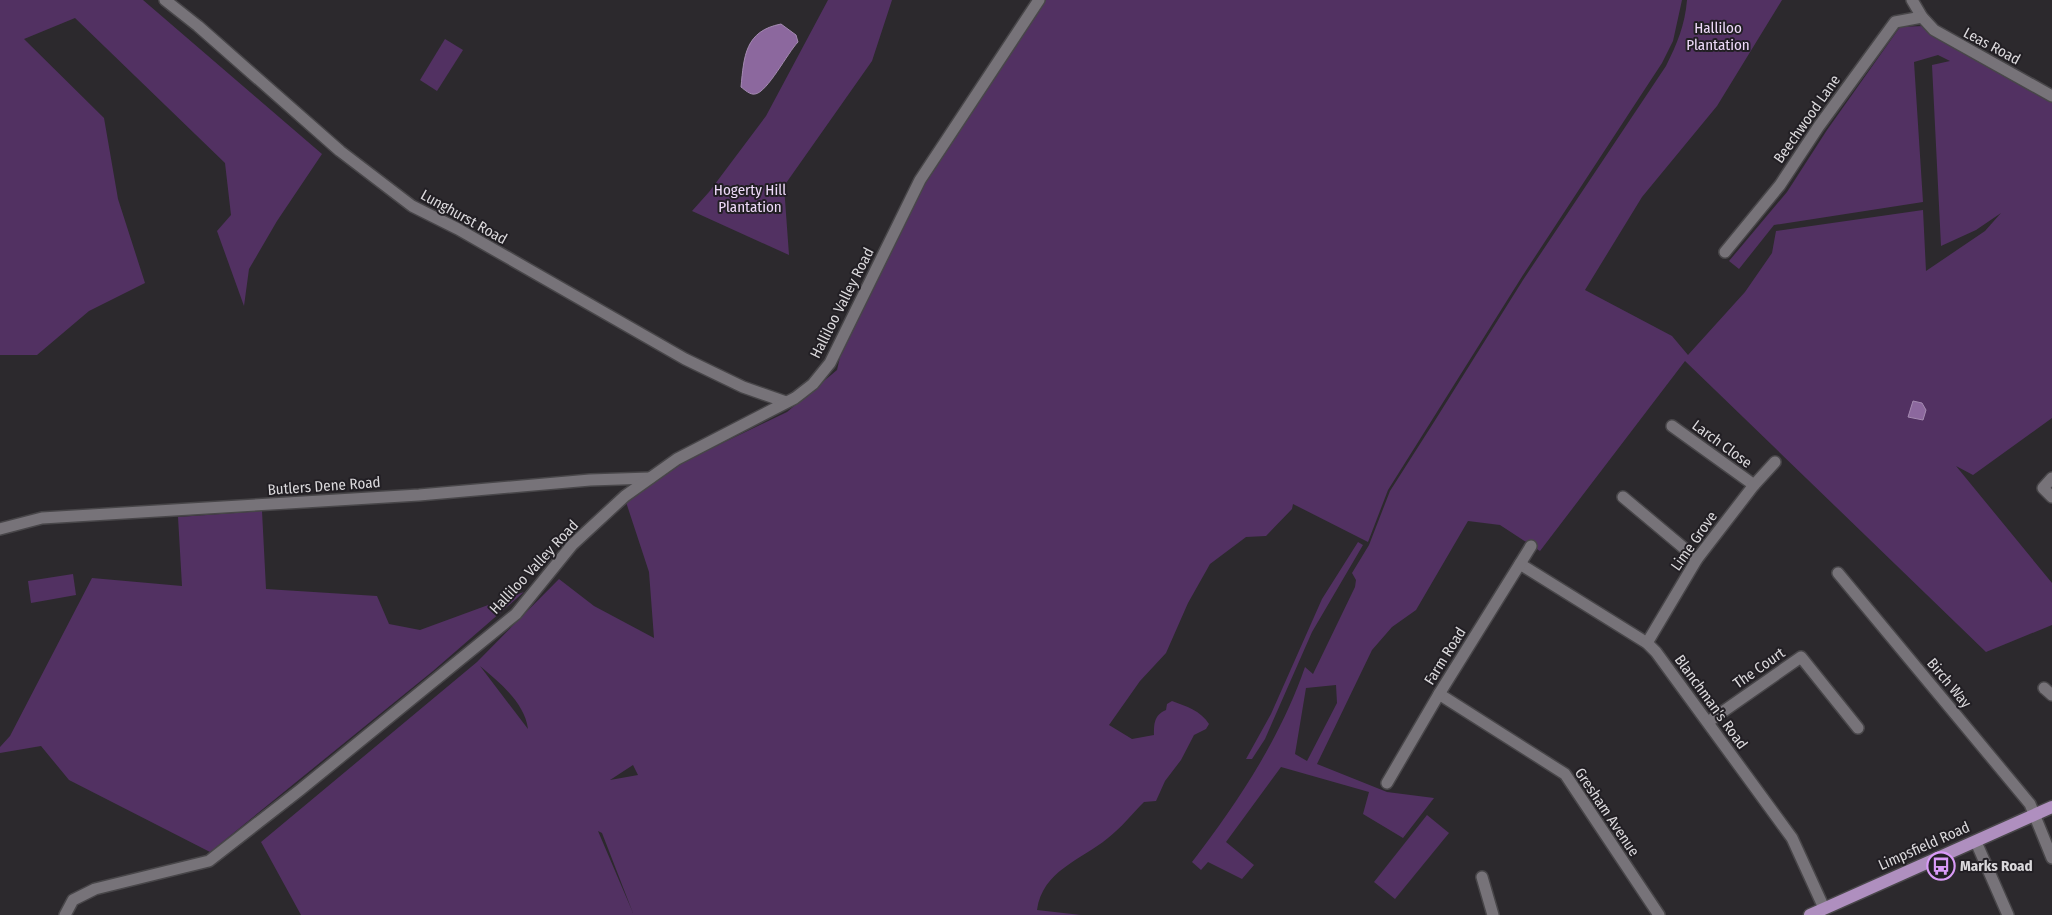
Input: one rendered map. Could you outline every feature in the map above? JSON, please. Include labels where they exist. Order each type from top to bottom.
[{"type":"main road","name":"Limpsfield Road","points":[[1810,915],[2052,807]]},
{"type":"street","name":"Lunghurst Road","points":[[165,0],[198,26],[340,150],[412,206],[458,229],[677,355],[743,387],[786,402]]},
{"type":"street","name":"Halliloo Valley Road","points":[[65,915],[73,900],[95,889],[209,861],[300,790],[516,614],[572,545],[625,496],[684,455],[786,402],[813,384],[830,363],[920,180],[1040,0]]},
{"type":"street","name":"Leas Road","points":[[1912,0],[1922,17],[1934,30],[1948,40],[2052,96]]},
{"type":"street","name":"Beechwood Lane","points":[[1725,252],[1780,185],[1819,126],[1895,22],[1922,17]]},
{"type":"street","name":"Larch Close","points":[[1672,426],[1754,486]]},
{"type":"street","name":"Lime Grove","points":[[1647,643],[1697,559],[1775,462]]},
{"type":"street","name":"Butlers Dene Road","points":[[0,529],[42,518],[419,495],[590,480],[650,478]]},
{"type":"street","points":[[2052,478],[2043,488],[2052,497]]},
{"type":"street","points":[[1623,498],[1697,559]]},
{"type":"street","name":"Farm Road","points":[[1387,783],[1438,694],[1531,546]]},
{"type":"street","name":"Blanchman's Road","points":[[1520,564],[1647,643],[1656,652],[1792,838],[1824,908]]},
{"type":"street","name":"Birch Way","points":[[1838,573],[2030,804],[2052,858]]},
{"type":"street","name":"The Court","points":[[1708,722],[1801,657],[1858,728]]},
{"type":"street","name":"Gresham Avenue","points":[[1438,694],[1565,774],[1659,915]]},
{"type":"street","points":[[1976,842],[2008,915]]},
{"type":"street","points":[[1482,877],[1493,915]]},
{"type":"green space","points":[[0,0],[143,0],[322,154],[277,221],[249,269],[244,306],[217,231],[231,215],[225,163],[75,18],[24,39],[104,118],[118,199],[145,283],[89,311],[37,355],[0,355]]},
{"type":"green space","name":"Hogerty Hill Plantation","points":[[828,0],[892,0],[872,61],[784,186],[789,255],[692,211],[709,192],[766,116]]},
{"type":"green space","points":[[1046,0],[1682,0],[1673,41],[1662,63],[1523,275],[1388,490],[1368,542],[1293,504],[1292,509],[1266,536],[1246,537],[1210,564],[1188,603],[1166,653],[1140,681],[1109,725],[1132,739],[1154,735],[1157,717],[1166,710],[1167,704],[1172,701],[1197,712],[1209,724],[1206,729],[1194,735],[1181,760],[1165,781],[1156,801],[1144,802],[1113,834],[1064,868],[1047,885],[1037,910],[1081,915],[301,915],[261,842],[477,662],[559,579],[594,606],[654,638],[649,572],[626,502],[679,464],[787,412],[837,370],[840,357],[925,184]],"holes":[[[480,666],[503,686],[517,702],[526,719],[528,729]],[[633,765],[638,775],[610,780]],[[598,831],[602,833],[633,913]]]},
{"type":"green space","name":"Halliloo Plantation","points":[[1687,0],[1782,0],[1717,106],[1642,197],[1585,290],[1672,336],[1688,355],[1745,292],[1772,253],[1776,231],[1923,210],[1926,271],[1985,231],[2001,213],[1976,230],[1941,246],[1932,65],[1950,61],[1938,55],[1914,62],[1923,202],[1774,225],[1739,269],[1729,261],[1787,192],[1827,130],[1900,27],[1923,26],[2052,102],[2052,418],[1973,475],[1956,466],[2052,583],[2052,625],[1986,652],[1685,361],[1540,551],[1500,525],[1468,521],[1416,610],[1392,627],[1372,650],[1317,764],[1387,792],[1434,798],[1403,838],[1363,814],[1369,792],[1281,767],[1226,842],[1254,865],[1242,879],[1208,862],[1201,870],[1192,862],[1226,816],[1270,745],[1295,694],[1305,667],[1313,674],[1355,587],[1356,580],[1352,573],[1369,545],[1390,491],[1523,280],[1666,66],[1680,34]],"holes":[[[1336,685],[1337,703],[1307,761],[1295,754],[1306,688]]]},
{"type":"green space","points":[[445,39],[463,50],[437,91],[420,80]]},
{"type":"green space","points":[[262,511],[266,589],[377,596],[389,624],[420,630],[524,592],[433,671],[210,852],[69,780],[41,746],[0,753],[0,747],[10,736],[92,578],[182,586],[178,517]]},
{"type":"green space","points":[[1358,542],[1363,545],[1312,632],[1265,739],[1252,759],[1246,759],[1271,714],[1322,599]]},
{"type":"green space","points":[[73,574],[76,595],[31,603],[28,581]]},
{"type":"green space","points":[[1427,815],[1449,833],[1395,899],[1374,882]]},
{"type":"shaded area","points":[[781,24],[796,35],[798,42],[765,87],[755,94],[749,93],[741,87],[743,65],[749,46],[760,32]]},
{"type":"shaded area","points":[[1913,401],[1922,403],[1926,410],[1923,420],[1908,417]]},
{"type":"place","name":"Marks Road","points":[[1941,866]]}]
